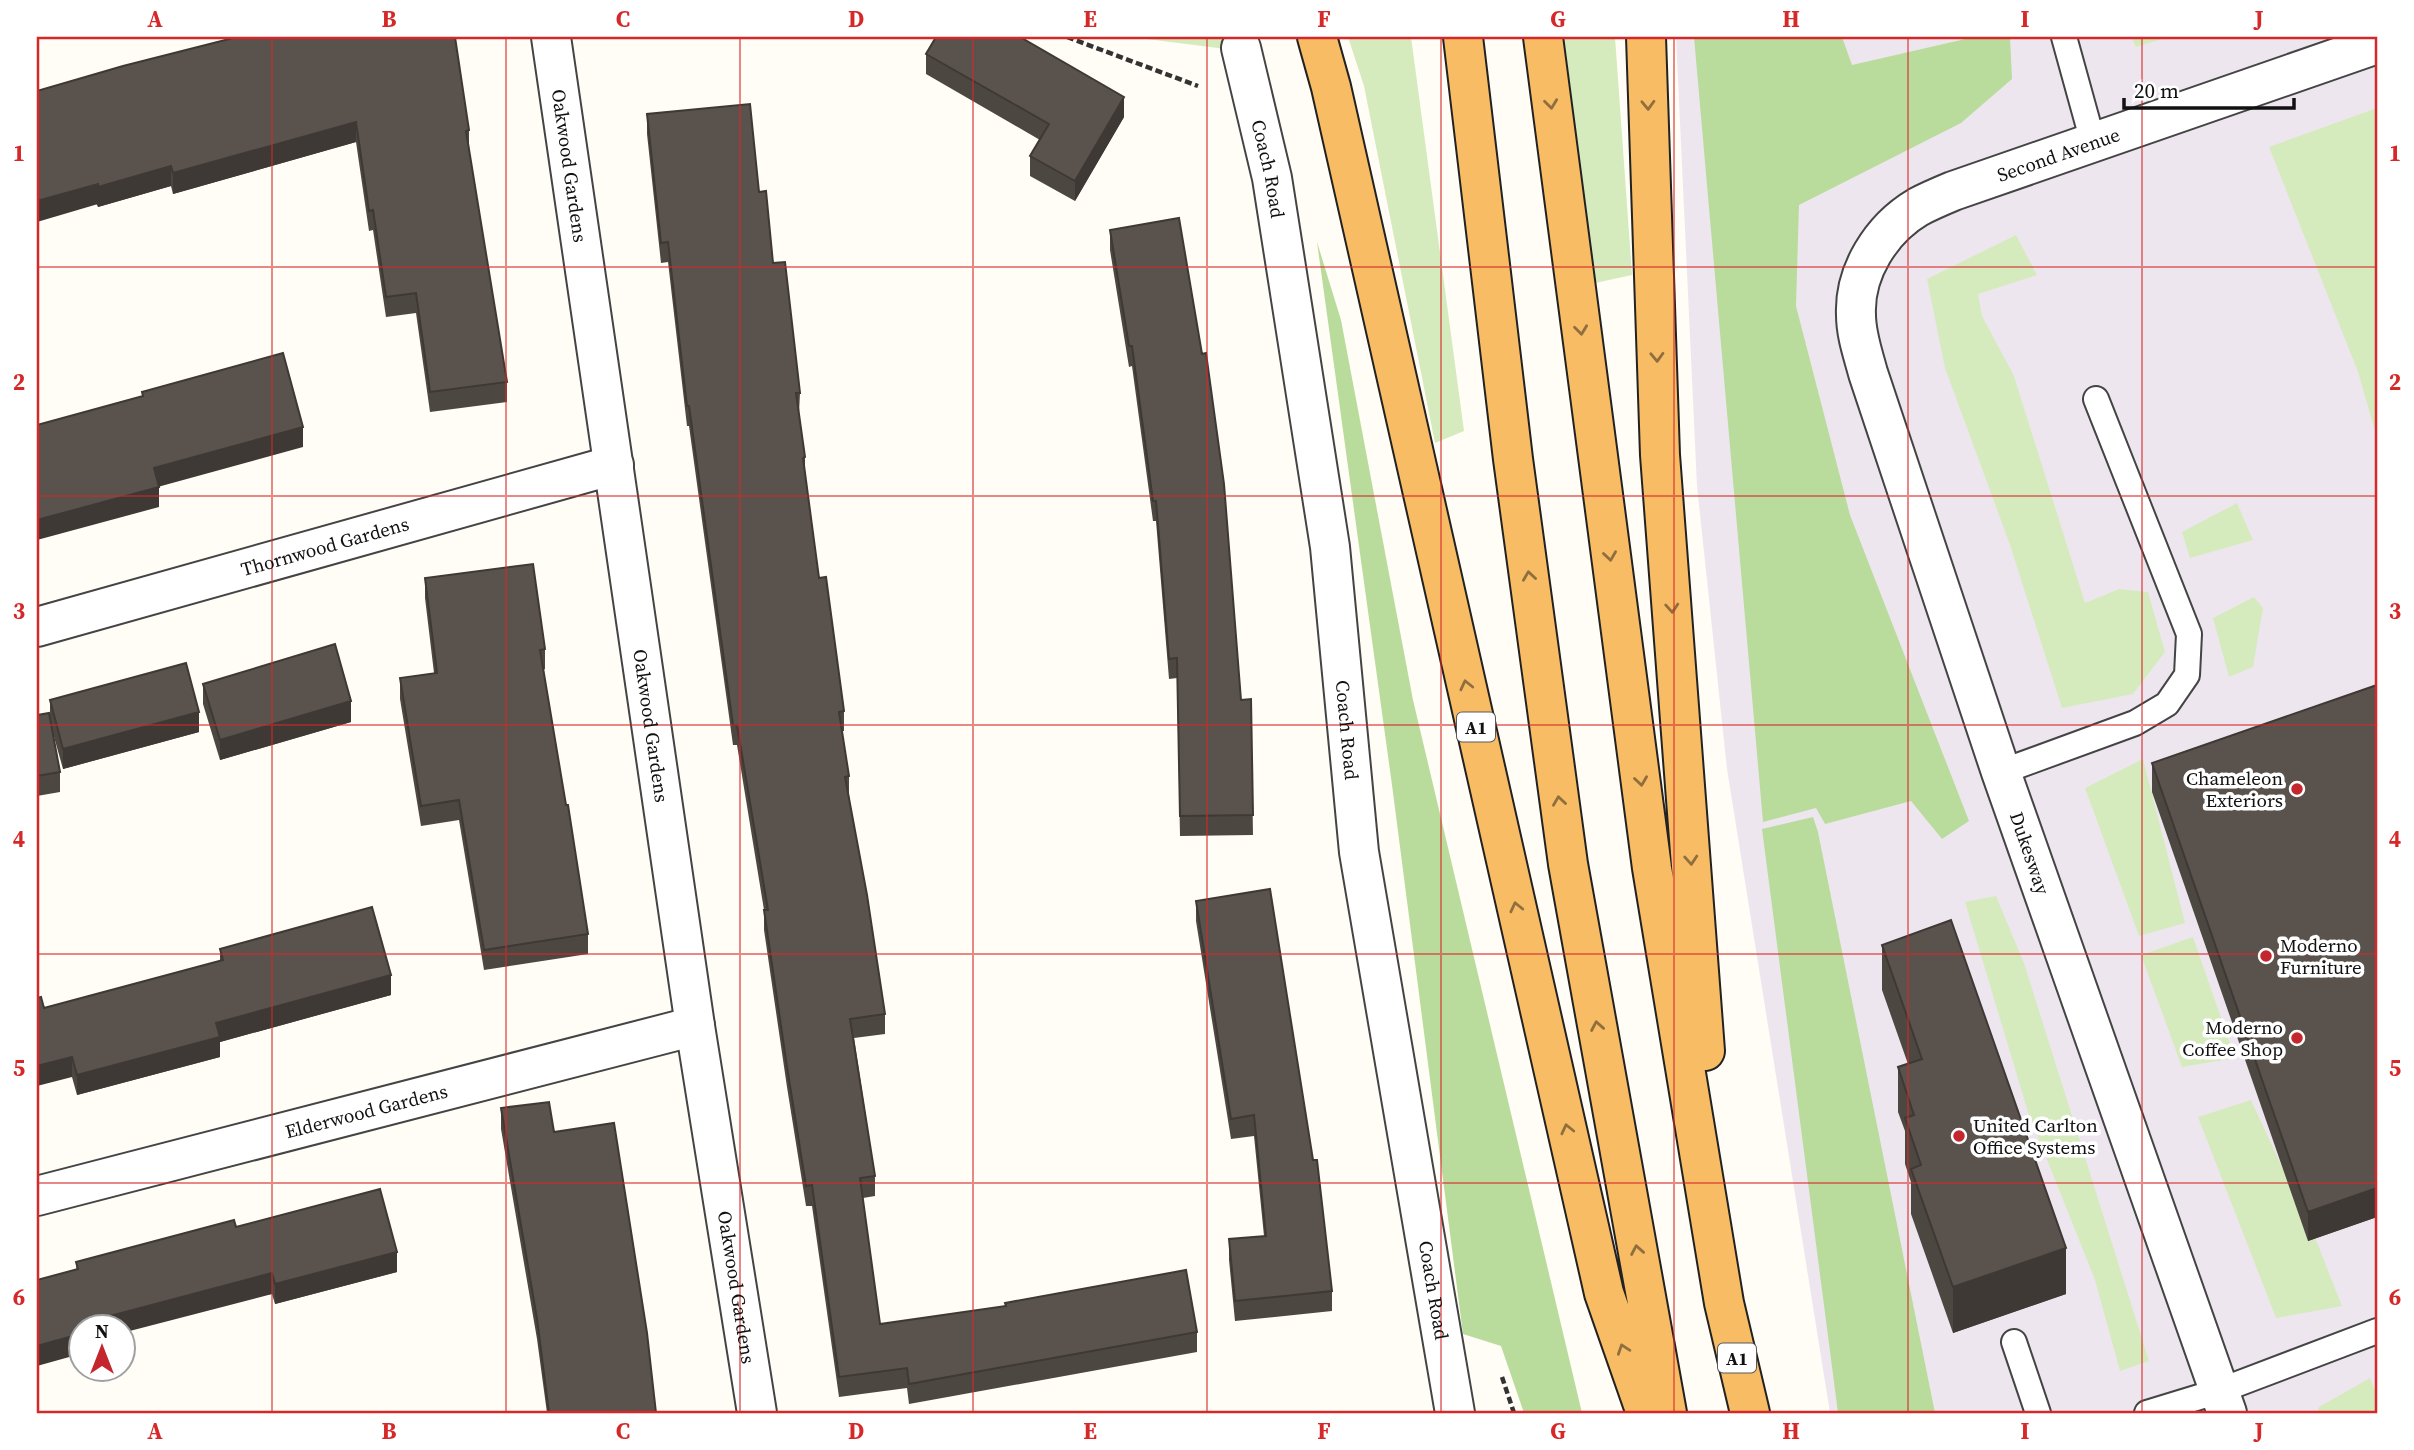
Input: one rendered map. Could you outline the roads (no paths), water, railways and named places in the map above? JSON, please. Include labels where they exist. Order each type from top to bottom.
[{"type":"highway","name":"A1","points":[[1317,37],[1331,87],[1604,1293],[1646,1413]]},
{"type":"highway","points":[[1463,37],[1513,459],[1567,864],[1667,1413]]},
{"type":"highway","name":"A1","points":[[1543,37],[1652,868],[1724,1303],[1750,1413]]},
{"type":"highway","name":"A1","points":[[1646,37],[1660,455],[1724,1303]]},
{"type":"street","name":"Oakwood Gardens","points":[[551,37],[695,1026],[757,1413]]},
{"type":"street","name":"Second Avenue","points":[[1857,287],[1871,255],[1889,230],[1917,208],[1953,191],[2377,44]]},
{"type":"street","name":"Coach Road","points":[[1241,48],[1272,178],[1331,547],[1359,852],[1455,1413]]},
{"type":"street","name":"Dukesway","points":[[1857,287],[1857,328],[1868,373],[2001,772],[2223,1402]]},
{"type":"street","name":"Thornwood Gardens","points":[[37,627],[614,465]]},
{"type":"street","name":"Elderwood Gardens","points":[[37,1196],[695,1026]]},
{"type":"lane","points":[[2064,37],[2093,142]]},
{"type":"lane","points":[[2001,772],[2135,723],[2167,704],[2187,675],[2189,634],[2096,399]]},
{"type":"lane","points":[[2147,1413],[2223,1402],[2377,1331]]},
{"type":"lane","points":[[2014,1342],[2038,1413]]},
{"type":"place","name":"Chameleon Exteriors","points":[[2297,789]]},
{"type":"place","name":"Moderno Furniture","points":[[2266,956]]},
{"type":"place","name":"Moderno Coffee Shop","points":[[2297,1038]]},
{"type":"place","name":"United Carlton Office Systems","points":[[1959,1136]]}]
